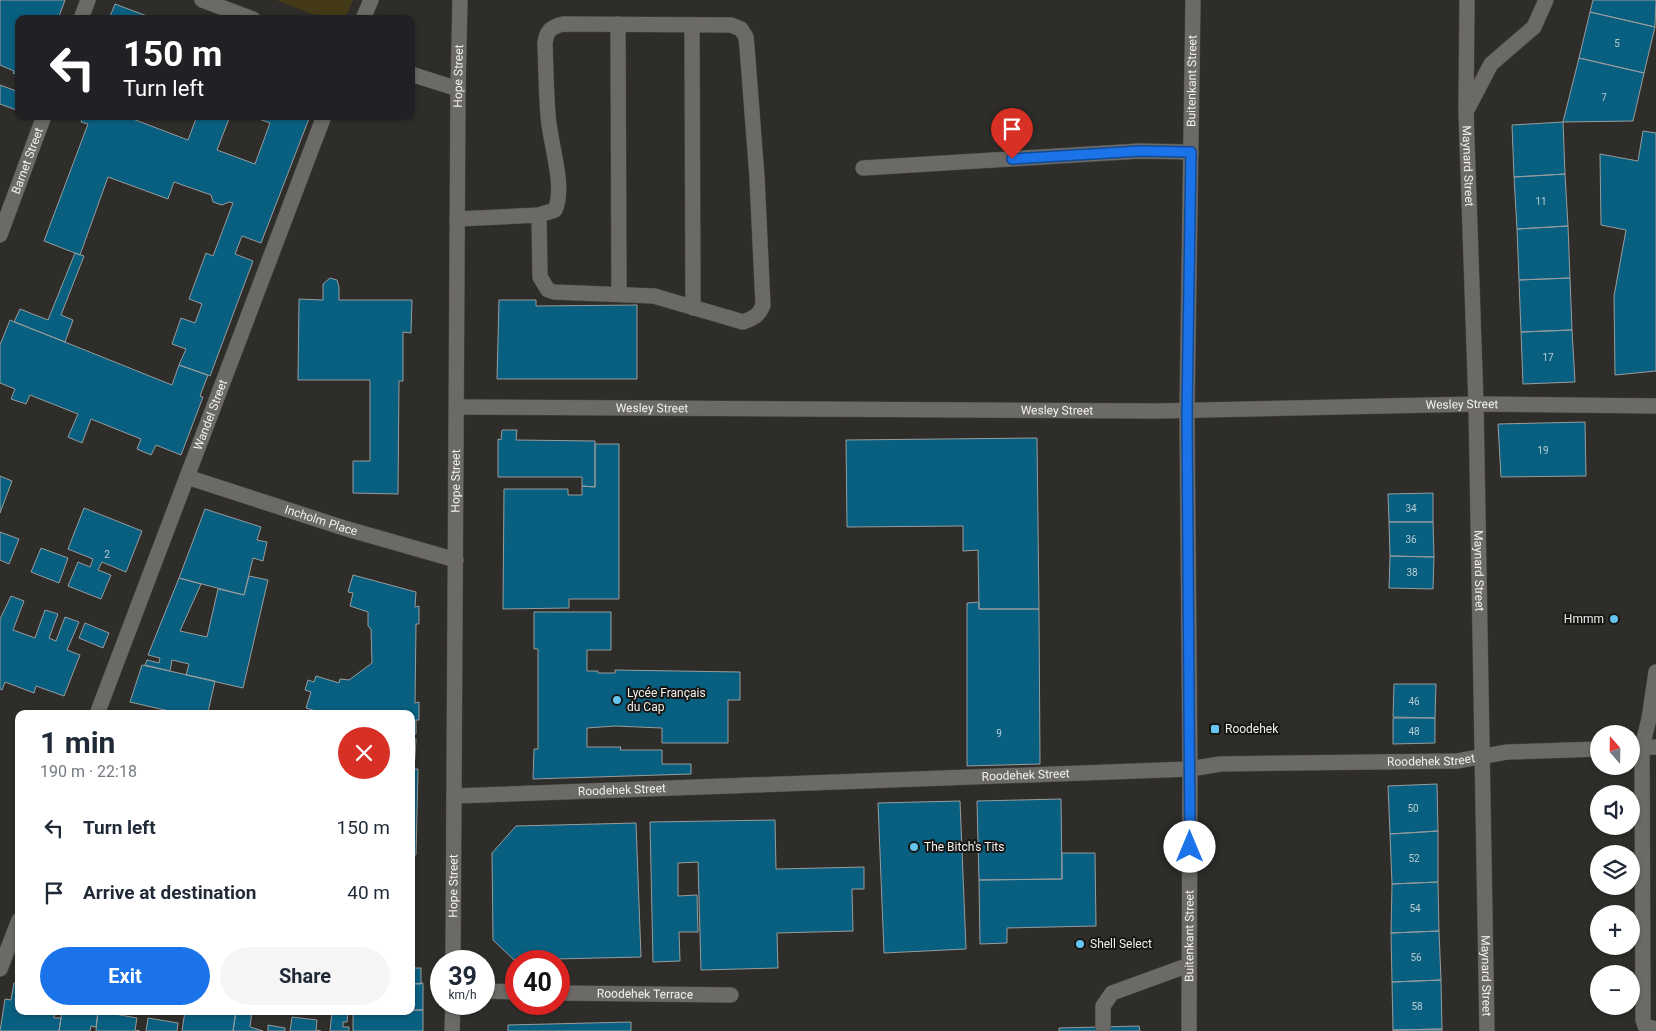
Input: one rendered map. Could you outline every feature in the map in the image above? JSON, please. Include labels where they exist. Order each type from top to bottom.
[{"type":"street","points":[[82,15],[88,0]]},
{"type":"street","points":[[202,0],[242,15]]},
{"type":"street","points":[[365,15],[371,0]]},
{"type":"street","name":"Hope Street","points":[[453,950],[460,0]]},
{"type":"street","name":"Buitenkant Street","points":[[1189,1031],[1190,768],[1187,411],[1193,0]]},
{"type":"street","name":"Maynard Street","points":[[1467,0],[1466,111],[1476,404],[1487,1031]]},
{"type":"street","name":"Maynard Street","points":[[1466,111],[1491,64],[1534,27],[1546,0]]},
{"type":"street","points":[[457,220],[539,215],[555,210],[559,195],[548,115],[546,34],[550,29],[563,24],[737,26],[746,37],[757,177],[762,305],[760,313],[743,322],[654,296],[618,293],[554,292],[548,290],[540,277],[539,215]]},
{"type":"street","points":[[618,24],[618,293]]},
{"type":"street","points":[[692,25],[693,308]]},
{"type":"street","points":[[415,75],[458,89]]},
{"type":"street","name":"Barnet Street","points":[[0,235],[43,120]]},
{"type":"street","name":"Wandel Street","points":[[99,710],[322,120]]},
{"type":"street","points":[[864,168],[1140,151],[1191,152]]},
{"type":"street","name":"Wesley Street","points":[[457,408],[1187,411],[1476,404],[1656,406]]},
{"type":"street","name":"Incholm Place","points":[[187,477],[344,528],[456,560]]},
{"type":"street","points":[[1650,1027],[1643,1020],[1643,747],[1656,672]]},
{"type":"street","name":"Roodehek Street","points":[[454,796],[1190,768],[1220,764],[1457,761],[1507,752],[1590,749]]},
{"type":"street","points":[[0,969],[15,930]]},
{"type":"street","points":[[1103,1027],[1103,1006],[1112,993],[1189,965]]},
{"type":"street","name":"Roodehek Terrace","points":[[570,993],[731,995]]},
{"type":"street","points":[[452,1031],[453,1015]]},
{"type":"shaded area","points":[[276,0],[353,0],[347,15],[315,15]]},
{"type":"building","points":[[0,0],[65,0],[59,15],[15,15],[15,74],[13,73],[14,71],[0,65]]},
{"type":"building","points":[[1593,0],[1656,0],[1655,27],[1590,12]]},
{"type":"building","points":[[115,4],[144,15],[111,15]]},
{"type":"building","points":[[1590,12],[1655,27],[1644,73],[1579,58]]},
{"type":"building","points":[[1579,58],[1644,73],[1633,121],[1563,122]]},
{"type":"building","points":[[0,85],[15,91],[15,110],[0,104]]},
{"type":"building","points":[[82,120],[136,120],[188,140],[196,120],[228,120],[217,150],[255,164],[270,123],[262,120],[308,120],[261,243],[242,236],[235,254],[253,261],[210,376],[179,365],[186,349],[172,344],[181,318],[195,323],[202,304],[189,299],[206,253],[213,256],[233,203],[229,202],[222,205],[213,202],[211,195],[174,182],[168,199],[108,177],[80,255],[44,241],[88,124],[81,122]]},
{"type":"building","points":[[1563,122],[1565,174],[1514,177],[1512,125]]},
{"type":"building","points":[[1643,131],[1656,133],[1656,371],[1615,375],[1614,296],[1626,230],[1601,225],[1600,154],[1638,161]]},
{"type":"building","points":[[1565,174],[1568,226],[1517,229],[1514,177]]},
{"type":"building","points":[[1568,226],[1570,278],[1519,280],[1517,229]]},
{"type":"building","points":[[75,253],[84,256],[61,315],[73,320],[65,342],[14,322],[20,309],[48,320]]},
{"type":"building","points":[[330,278],[337,280],[339,300],[412,300],[411,333],[403,332],[403,381],[399,381],[398,494],[353,493],[353,461],[370,461],[370,380],[298,380],[299,299],[323,300],[323,284]]},
{"type":"building","points":[[1570,278],[1572,330],[1521,332],[1519,280]]},
{"type":"building","points":[[499,300],[536,300],[536,306],[637,305],[637,379],[497,379]]},
{"type":"building","points":[[10,320],[172,385],[179,365],[208,375],[200,396],[203,397],[181,455],[156,445],[151,455],[137,449],[141,439],[91,419],[82,443],[68,437],[78,414],[30,395],[26,404],[11,399],[15,389],[0,383],[0,345]]},
{"type":"building","points":[[1572,330],[1575,382],[1523,384],[1521,332]]},
{"type":"building","points":[[1585,422],[1586,476],[1501,477],[1498,424]]},
{"type":"building","points":[[502,430],[517,430],[516,440],[595,441],[595,487],[582,486],[582,477],[498,477],[498,439],[501,440]]},
{"type":"building","points":[[1037,438],[1039,609],[979,609],[978,550],[963,551],[963,526],[847,527],[846,440]]},
{"type":"building","points":[[595,444],[619,444],[619,599],[569,599],[569,608],[503,609],[504,489],[568,489],[568,495],[582,495],[582,486],[595,487]]},
{"type":"building","points":[[0,476],[12,481],[0,513]]},
{"type":"building","points":[[1433,493],[1433,522],[1389,522],[1388,494]]},
{"type":"building","points":[[84,508],[142,531],[126,572],[102,562],[98,570],[111,575],[101,599],[68,586],[78,562],[90,567],[93,559],[68,549]]},
{"type":"building","points":[[205,509],[261,527],[257,540],[267,542],[263,561],[253,558],[244,595],[179,578]]},
{"type":"building","points":[[1389,522],[1433,522],[1434,557],[1390,556]]},
{"type":"building","points":[[0,532],[19,539],[9,564],[0,560]]},
{"type":"building","points":[[41,548],[68,558],[59,583],[31,572]]},
{"type":"building","points":[[1390,556],[1434,557],[1433,589],[1389,588]]},
{"type":"building","points":[[353,575],[416,592],[415,607],[419,606],[419,624],[416,624],[415,703],[419,702],[419,720],[416,720],[416,734],[415,710],[313,710],[306,708],[311,692],[305,690],[308,680],[314,682],[316,676],[339,683],[340,679],[349,680],[372,663],[371,629],[368,626],[368,612],[350,606],[353,593],[348,592]]},
{"type":"building","points":[[249,576],[268,580],[243,688],[186,675],[189,664],[172,660],[170,671],[145,665],[147,660],[159,663],[160,658],[148,655],[179,578],[201,584],[180,631],[207,637],[218,589],[244,595]]},
{"type":"building","points":[[11,596],[24,601],[13,630],[35,638],[45,610],[58,614],[49,638],[56,641],[65,617],[79,622],[67,650],[80,655],[64,696],[36,686],[34,693],[5,682],[2,690],[0,689],[0,619]]},
{"type":"building","points":[[979,602],[979,609],[1039,609],[1040,764],[967,766],[967,603]]},
{"type":"building","points":[[534,612],[611,612],[611,650],[587,650],[587,671],[598,671],[598,673],[615,673],[615,670],[740,672],[740,700],[728,700],[728,743],[662,743],[662,728],[615,726],[587,728],[587,747],[621,747],[620,750],[662,750],[662,764],[691,764],[691,774],[533,779],[534,749],[538,749],[538,649],[534,649]]},
{"type":"building","points":[[85,623],[109,633],[103,648],[79,638]]},
{"type":"building","points":[[142,665],[215,681],[208,710],[165,710],[130,702]]},
{"type":"building","points":[[1394,684],[1436,684],[1435,718],[1393,717]]},
{"type":"building","points":[[1393,718],[1435,718],[1435,743],[1393,744]]},
{"type":"building","points":[[415,769],[418,769],[416,855]]},
{"type":"building","points":[[1437,784],[1438,831],[1390,834],[1388,786]]},
{"type":"building","points":[[1061,799],[1062,879],[979,880],[977,801]]},
{"type":"building","points":[[960,801],[966,949],[884,953],[878,803]]},
{"type":"building","points":[[775,820],[776,869],[864,867],[864,889],[852,889],[853,931],[777,933],[778,968],[701,970],[698,862],[678,863],[678,896],[697,895],[698,932],[679,932],[680,961],[653,962],[650,822]]},
{"type":"building","points":[[636,823],[641,957],[570,959],[570,950],[505,951],[493,940],[492,853],[516,826]]},
{"type":"building","points":[[1438,831],[1438,882],[1392,884],[1390,834]]},
{"type":"building","points":[[1062,853],[1095,853],[1096,926],[1007,928],[1007,943],[980,944],[979,880],[1062,879]]},
{"type":"building","points":[[1438,882],[1439,931],[1391,933],[1392,884]]},
{"type":"building","points":[[1439,931],[1441,980],[1392,982],[1391,933]]},
{"type":"building","points":[[415,968],[421,968],[421,984],[415,984]]},
{"type":"building","points":[[1441,980],[1442,1029],[1393,1030],[1392,982]]},
{"type":"building","points":[[15,983],[15,1015],[54,1015],[54,1018],[61,1018],[59,1031],[0,1031],[5,999],[11,1000]]},
{"type":"building","points":[[423,983],[423,1010],[415,1010],[415,984]]},
{"type":"building","points":[[415,1010],[423,1010],[423,1031],[353,1031],[353,1015],[415,1015]]},
{"type":"building","points":[[61,1015],[98,1015],[96,1027],[91,1026],[90,1031],[59,1031]]},
{"type":"building","points":[[98,1015],[120,1015],[137,1018],[135,1030],[140,1031],[96,1031]]},
{"type":"building","points":[[184,1015],[235,1015],[233,1031],[182,1031]]},
{"type":"building","points":[[235,1015],[252,1015],[250,1027],[263,1031],[233,1031]]},
{"type":"building","points":[[332,1015],[348,1015],[347,1022],[343,1022],[343,1027],[349,1027],[349,1031],[330,1031]]},
{"type":"building","points":[[292,1017],[317,1020],[316,1030],[321,1031],[290,1031]]},
{"type":"building","points":[[148,1018],[178,1023],[177,1031],[146,1031]]},
{"type":"building","points":[[631,1022],[631,1031],[508,1031],[508,1025]]},
{"type":"building","points":[[268,1025],[285,1028],[285,1031],[268,1031]]},
{"type":"building","points":[[1139,1026],[1140,1031],[1059,1031],[1059,1028]]},
{"type":"building","points":[[1442,1029],[1442,1031],[1393,1031],[1393,1030]]},
{"type":"place","name":"Hmmm","points":[[1614,619]]},
{"type":"place","name":"Lycée Français du Cap","points":[[617,700]]},
{"type":"place","name":"Roodehek","points":[[1215,729]]},
{"type":"place","name":"The Bitch's Tits","points":[[914,847]]},
{"type":"place","name":"Shell Select","points":[[1080,944]]},
{"type":"route","points":[[1012,159],[1140,151],[1191,152],[1187,411],[1190,847]]}]
